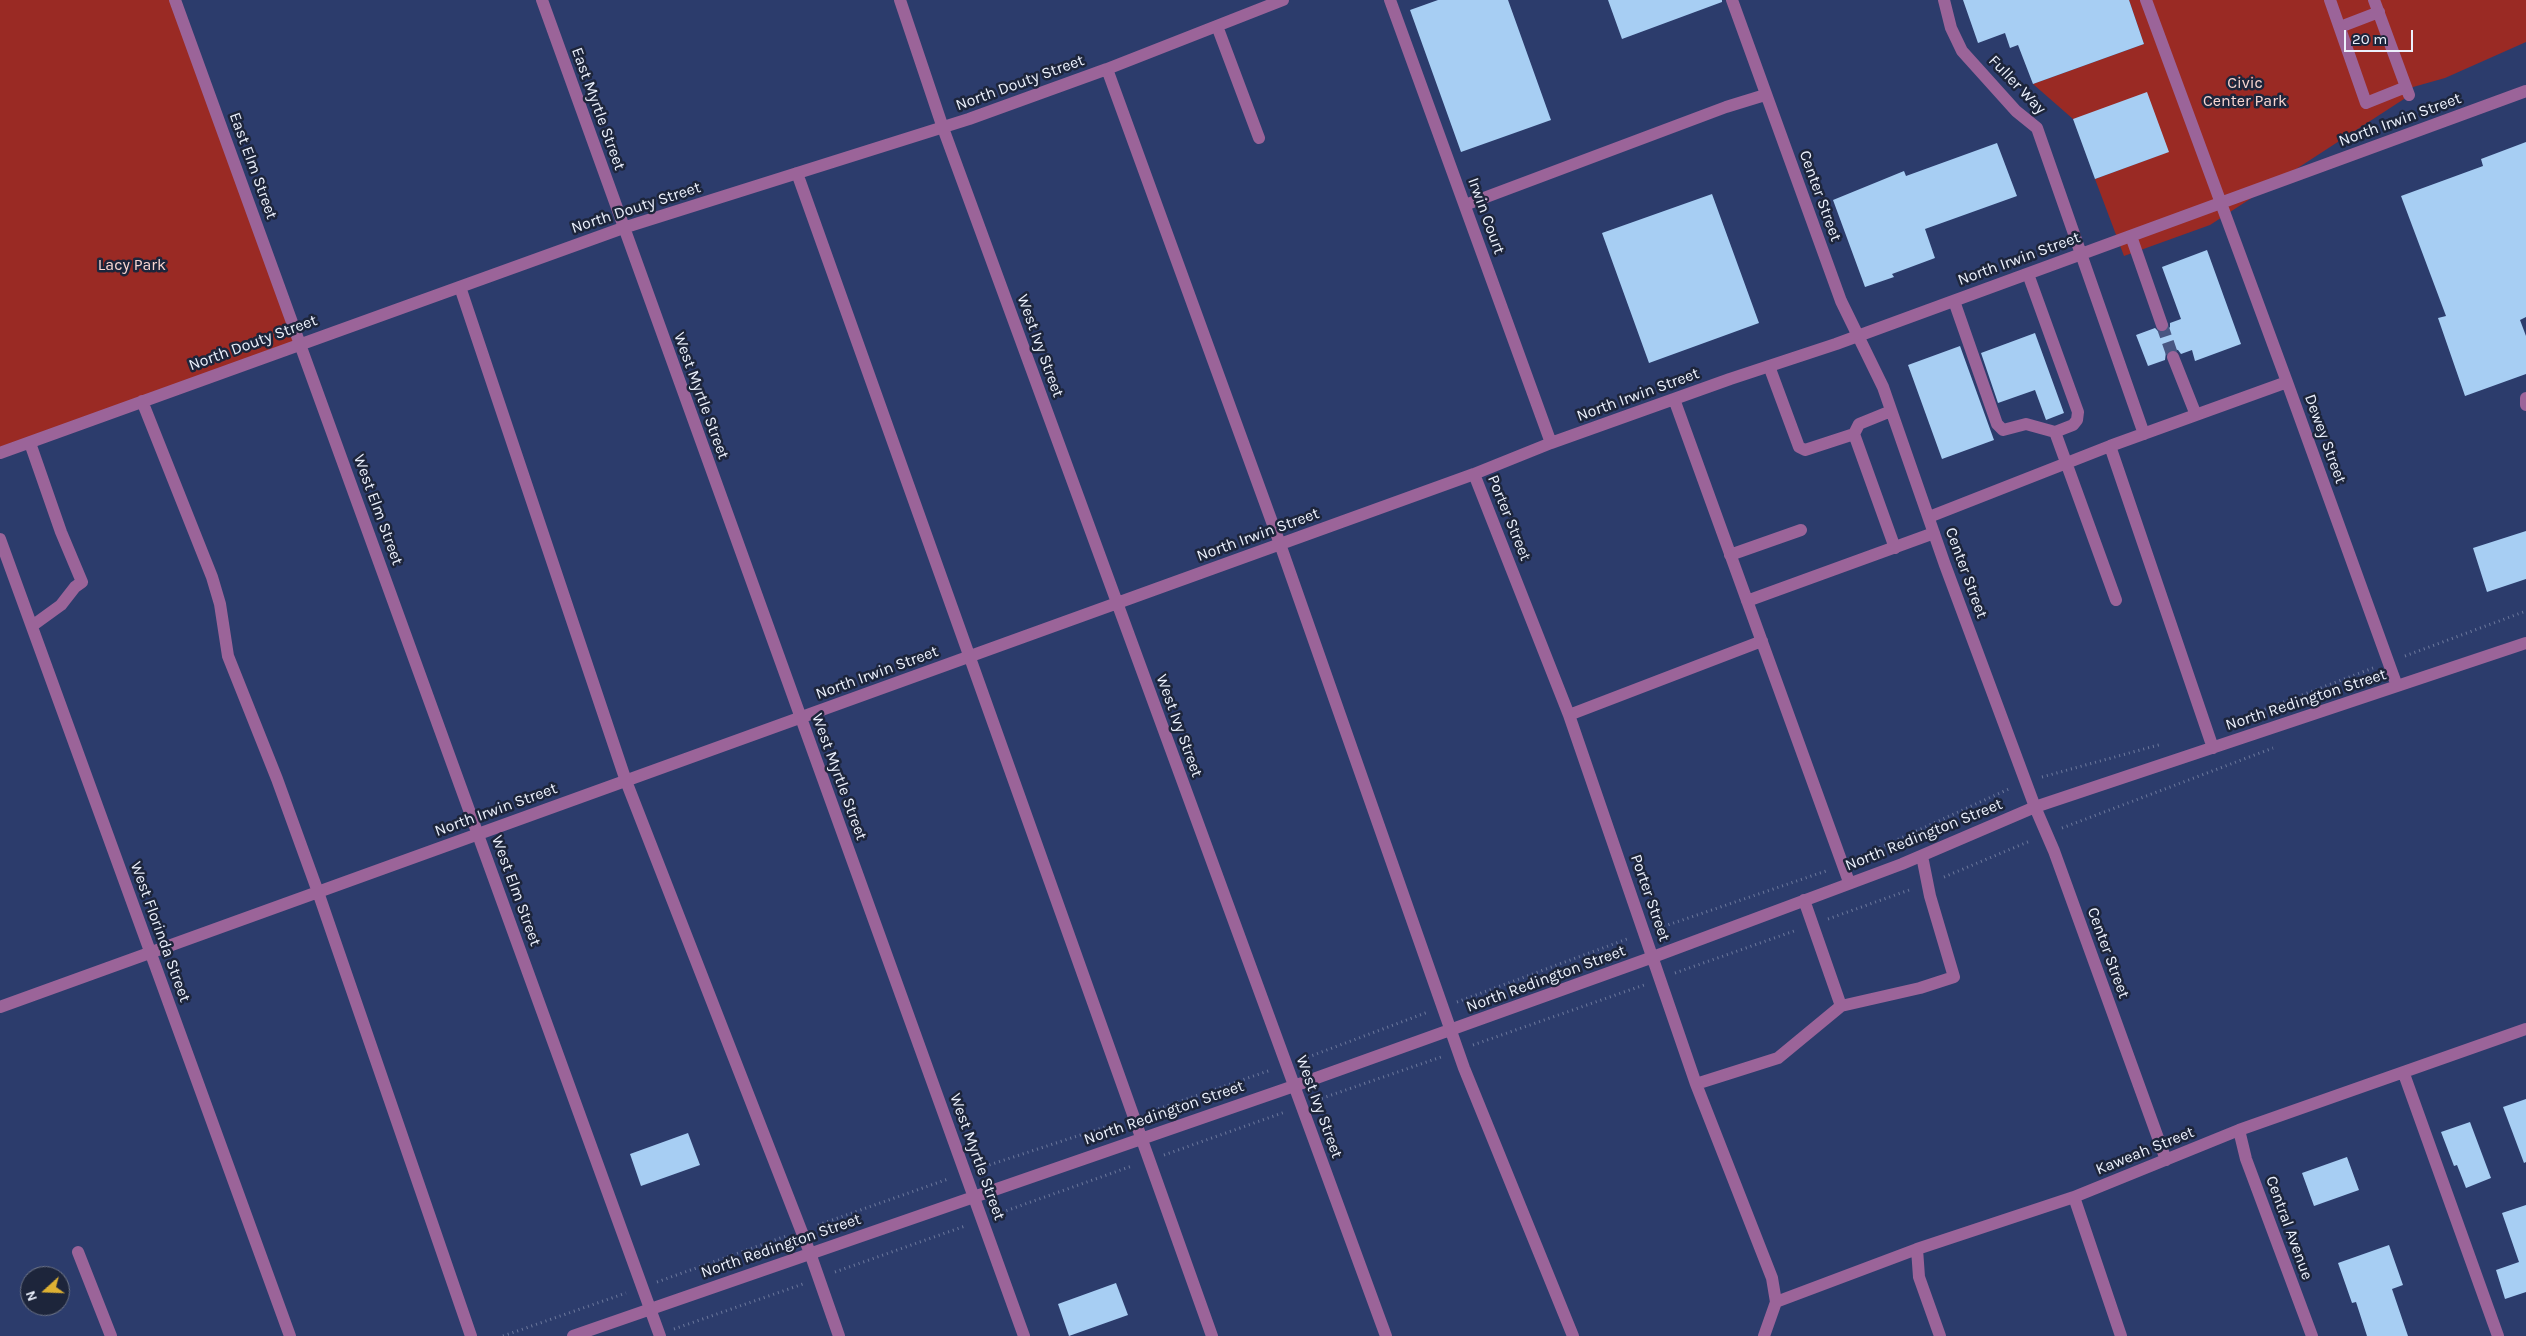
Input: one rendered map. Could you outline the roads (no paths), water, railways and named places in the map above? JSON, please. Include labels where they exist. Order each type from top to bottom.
[{"type":"street","name":"East Elm Street","points":[[175,0],[300,344]]},
{"type":"street","name":"East Myrtle Street","points":[[542,0],[623,228]]},
{"type":"street","name":"West Ivy Street","points":[[900,0],[943,128],[1386,1336]]},
{"type":"street","name":"North Douty Street","points":[[0,453],[623,228],[943,128],[1107,69],[1283,0]]},
{"type":"street","name":"Irwin Court","points":[[1390,0],[1551,444]]},
{"type":"street","name":"Center Street","points":[[1732,0],[1841,301],[1883,387],[1934,533],[2035,807],[2054,851],[2166,1160]]},
{"type":"street","name":"Fuller Way","points":[[1944,0],[1951,28],[1962,51],[2016,112],[2037,128],[2144,434]]},
{"type":"street","name":"Dewey Street","points":[[2146,0],[2287,382],[2396,686]]},
{"type":"street","points":[[2330,0],[2366,103],[2408,91],[2377,6],[2340,27]]},
{"type":"street","points":[[1217,26],[1259,138]]},
{"type":"street","points":[[1107,69],[1280,544],[1444,1006],[1464,1068],[1572,1336]]},
{"type":"street","name":"North Irwin Street","points":[[0,1007],[1474,474],[1674,399],[1859,336],[2526,91]]},
{"type":"street","points":[[1465,205],[1726,107],[1765,95]]},
{"type":"street","points":[[797,173],[1212,1336]]},
{"type":"street","name":"West Myrtle Street","points":[[623,228],[1024,1336]]},
{"type":"street","points":[[2130,236],[2162,325]]},
{"type":"street","points":[[1954,301],[1998,424],[2003,430],[2026,424],[2055,432],[2073,425],[2077,420],[2078,412],[2028,274]]},
{"type":"street","points":[[460,287],[626,781],[810,1253],[839,1336]]},
{"type":"street","name":"West Elm Street","points":[[300,344],[660,1336]]},
{"type":"street","points":[[2173,357],[2196,415]]},
{"type":"street","points":[[1769,366],[1799,447],[1805,450],[1854,434],[1859,424],[1891,411]]},
{"type":"street","points":[[1929,517],[2110,446],[2287,382]]},
{"type":"street","points":[[2526,398],[2526,405]]},
{"type":"street","points":[[1674,399],[1849,882]]},
{"type":"street","points":[[142,401],[212,577],[220,604],[228,656],[277,779],[318,892],[471,1336]]},
{"type":"street","points":[[2055,432],[2116,600]]},
{"type":"street","points":[[1854,434],[1895,548]]},
{"type":"street","points":[[30,443],[61,532],[82,582],[75,587],[61,604],[32,626]]},
{"type":"street","points":[[2110,446],[2213,748]]},
{"type":"street","name":"Porter Street","points":[[1474,474],[1569,715],[1696,1084],[1772,1278],[1776,1302],[1764,1336]]},
{"type":"street","points":[[1730,555],[1801,530]]},
{"type":"street","points":[[1747,601],[1934,533]]},
{"type":"street","name":"West Florinda Street","points":[[0,539],[290,1336]]},
{"type":"street","points":[[1569,715],[1762,641]]},
{"type":"street","name":"North Redington Street","points":[[573,1336],[973,1195],[1294,1086],[1653,957],[1922,856],[2035,807],[2526,643]]},
{"type":"street","points":[[1696,1084],[1778,1058],[1841,1006],[1920,988],[1954,977],[1930,896],[1922,856]]},
{"type":"street","points":[[1804,900],[1841,1006]]},
{"type":"street","name":"Kaweah Street","points":[[1776,1302],[1917,1250],[2074,1197],[2239,1130],[2404,1074],[2526,1029]]},
{"type":"street","points":[[2404,1074],[2498,1336]]},
{"type":"street","name":"Central Avenue","points":[[2239,1130],[2246,1159],[2312,1336]]},
{"type":"street","points":[[2074,1197],[2121,1336]]},
{"type":"street","points":[[1917,1250],[1919,1277],[1940,1336]]},
{"type":"street","points":[[78,1252],[110,1336]]},
{"type":"tunnel","points":[[2162,325],[2173,357]]},
{"type":"park label","name":"Civic Center Park","points":[[2245,92]]},
{"type":"park label","name":"Lacy Park","points":[[132,265]]}]
